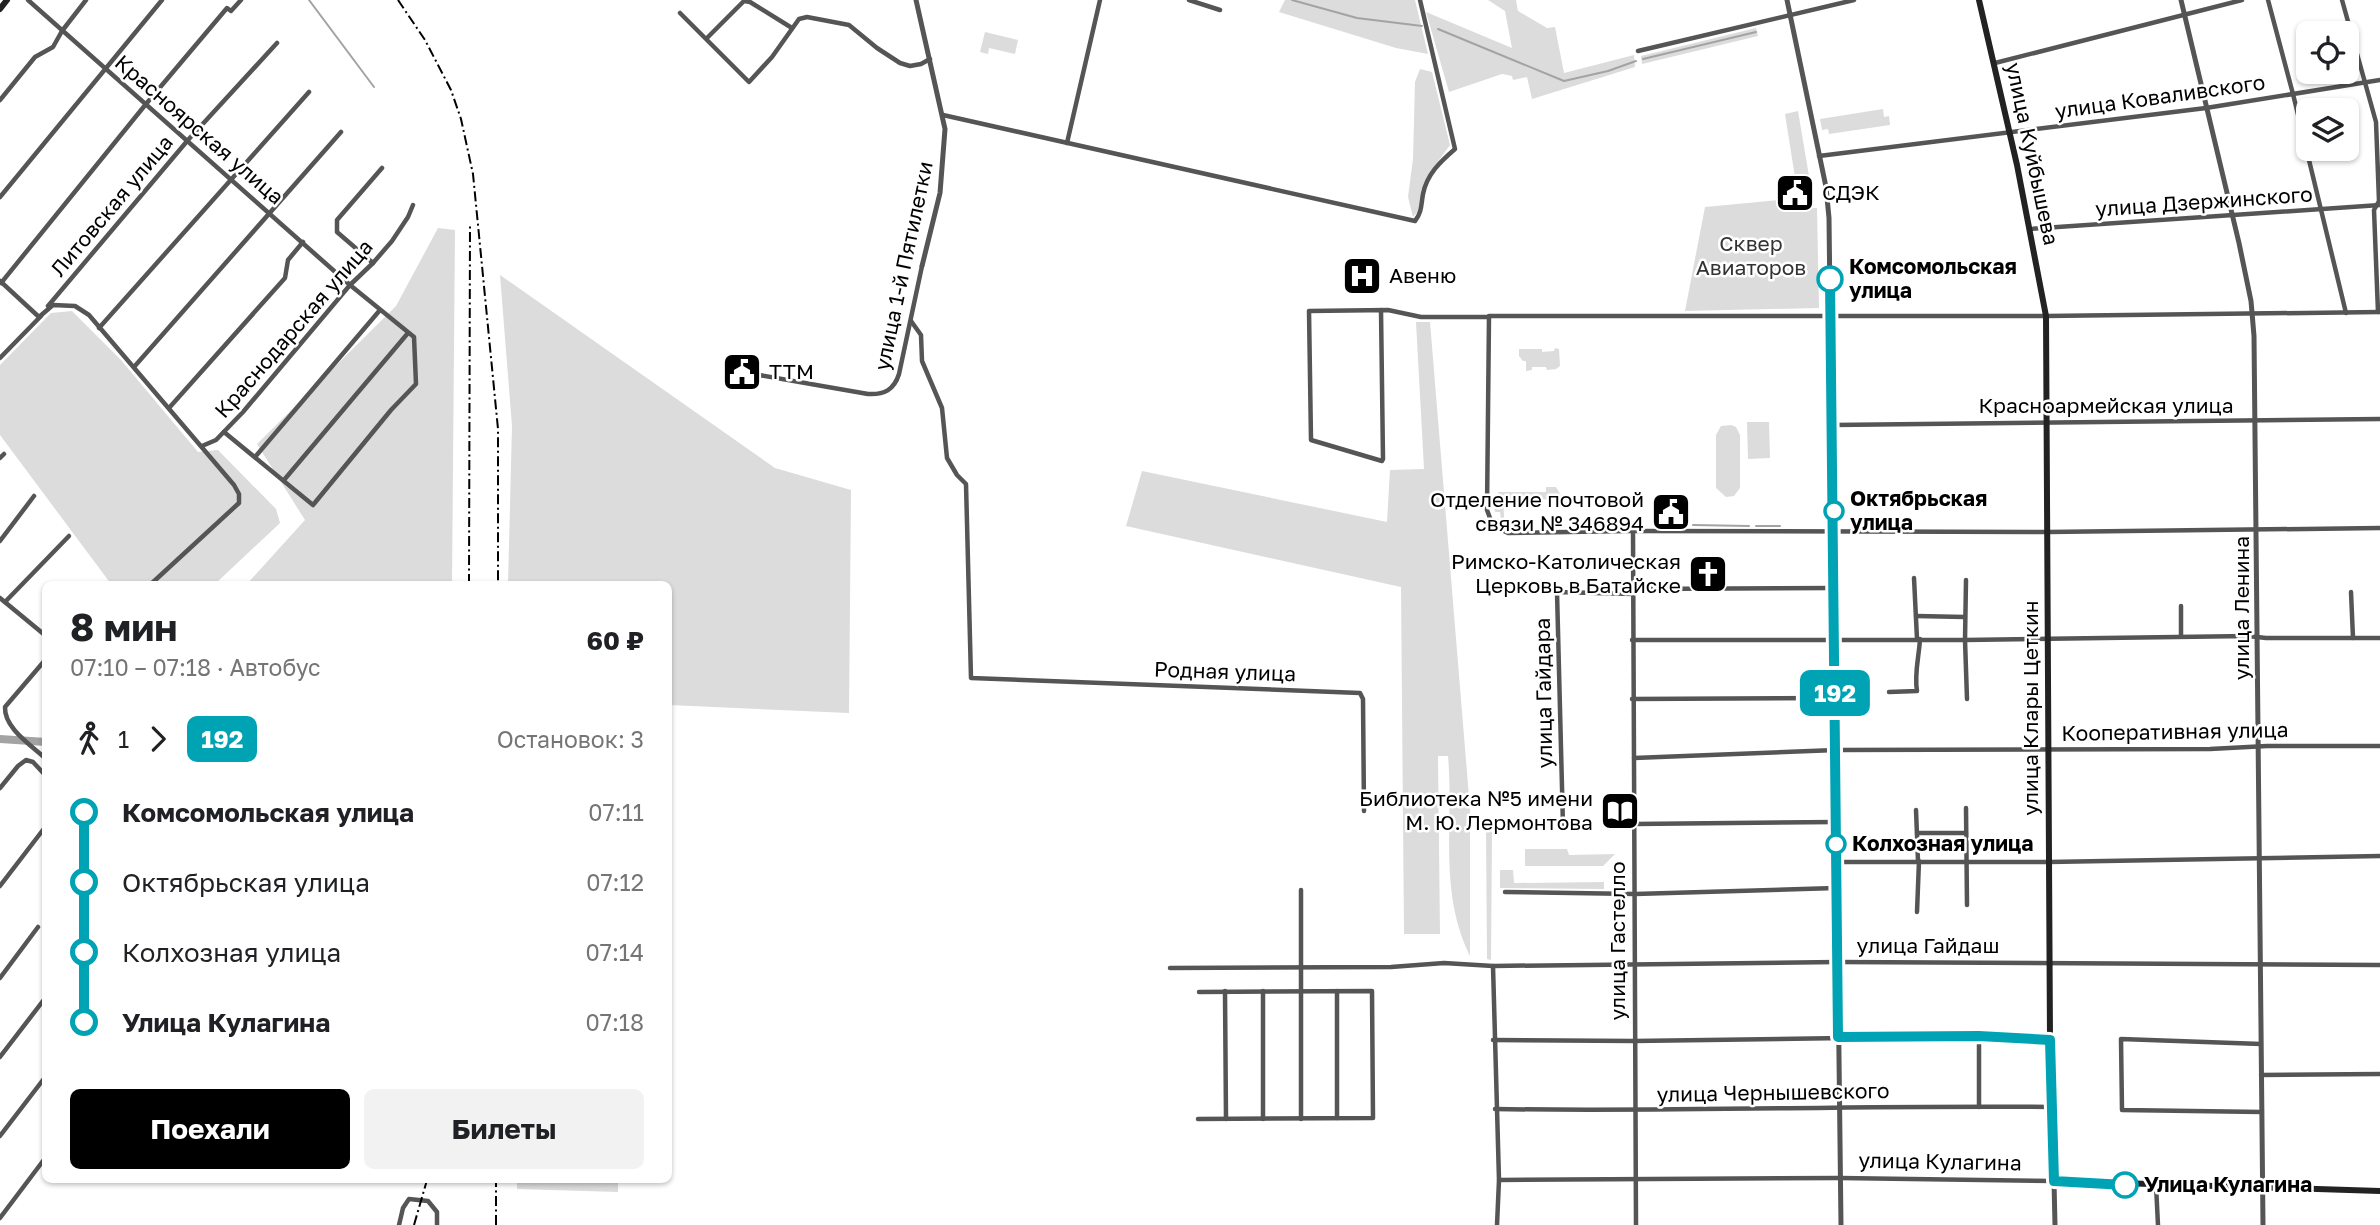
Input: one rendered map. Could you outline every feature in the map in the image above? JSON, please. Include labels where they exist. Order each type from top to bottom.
[{"type":"main road","points":[[0,9],[7,0]]},
{"type":"main road","name":"улица Куйбышева","points":[[1979,0],[2010,133],[2046,316]]},
{"type":"main road","name":"улица Клары Цеткин","points":[[2046,316],[2050,1040],[2054,1181]]},
{"type":"main road","name":"улица Кулагина","points":[[2054,1181],[2380,1191]]},
{"type":"street","name":"Красноярская улица","points":[[27,0],[350,285],[414,337],[416,384],[391,410],[313,505],[284,480]]},
{"type":"street","points":[[0,100],[35,57],[53,47],[86,0]]},
{"type":"street","points":[[0,197],[162,0]]},
{"type":"street","points":[[154,581],[239,503],[239,494],[202,446],[89,315],[75,306],[53,305],[39,317],[0,283],[226,8],[231,11],[241,0]]},
{"type":"street","name":"улица 1-й Пятилетки","points":[[742,372],[877,394],[891,389],[896,383],[940,193],[945,139],[943,115],[916,0]]},
{"type":"street","points":[[1067,143],[1100,0]]},
{"type":"street","points":[[1189,0],[1220,10]]},
{"type":"street","points":[[943,115],[1415,221],[1421,214],[1423,192],[1432,171],[1455,149],[1420,0]]},
{"type":"street","points":[[1787,0],[1829,202],[1841,1225]]},
{"type":"street","points":[[1638,51],[1854,0]]},
{"type":"street","name":"улица Ленина","points":[[2181,0],[2253,314],[2263,1225]]},
{"type":"street","points":[[1995,63],[2242,0]]},
{"type":"street","points":[[2268,0],[2346,313]]},
{"type":"street","points":[[1381,310],[1382,461],[1311,440],[1309,311],[1381,310],[1419,317],[2046,316],[2379,312],[2374,210],[2379,201],[2377,131],[2342,0]]},
{"type":"street","points":[[706,38],[744,1],[792,28]]},
{"type":"street","points":[[680,13],[749,82],[772,57],[799,19],[807,17],[849,25],[900,63],[910,66],[930,59]]},
{"type":"street","name":"Литовская улица","points":[[0,358],[39,317],[188,141],[277,43]]},
{"type":"street","name":"улица Коваливского","points":[[1819,156],[2207,108],[2380,80]]},
{"type":"street","points":[[99,328],[309,92]]},
{"type":"street","points":[[134,367],[341,132]]},
{"type":"street","points":[[373,263],[337,232],[337,220],[382,168]]},
{"type":"street","name":"Краснодарская улица","points":[[202,446],[216,440],[224,432],[350,285],[373,263],[408,217],[412,205]]},
{"type":"street","name":"улица Дзержинского","points":[[2030,229],[2378,205]]},
{"type":"street","points":[[169,408],[285,278],[288,260],[303,242]]},
{"type":"street","points":[[255,457],[380,310]]},
{"type":"street","points":[[1489,317],[1486,510],[1493,526],[1508,533],[2380,528]]},
{"type":"street","name":"Родная улица","points":[[911,321],[921,335],[922,361],[942,408],[947,458],[966,484],[971,678],[1360,693],[1363,699],[1364,811]]},
{"type":"street","points":[[224,432],[284,480],[408,333]]},
{"type":"street","name":"Красноармейская улица","points":[[1833,425],[2380,419]]},
{"type":"street","points":[[0,541],[34,496]]},
{"type":"street","name":"улица Гастелло","points":[[1633,531],[1636,1225]]},
{"type":"street","points":[[42,633],[2,600],[69,536]]},
{"type":"street","points":[[1889,692],[1917,691],[1915,676],[1919,639],[1914,578]]},
{"type":"street","points":[[1966,580],[1967,699]]},
{"type":"street","points":[[1632,591],[1835,588]]},
{"type":"street","name":"улица Гайдара","points":[[1563,826],[1557,592],[1632,591]]},
{"type":"street","points":[[2351,592],[2353,638]]},
{"type":"street","points":[[2181,606],[2181,636]]},
{"type":"street","points":[[1916,616],[1965,617]]},
{"type":"street","points":[[1632,640],[1965,640],[2181,636],[2380,638]]},
{"type":"street","points":[[42,664],[5,707],[9,724],[42,755]]},
{"type":"street","points":[[1632,699],[1835,698]]},
{"type":"street","name":"Кооперативная улица","points":[[1634,758],[1836,750],[2380,746]]},
{"type":"street","points":[[0,788],[26,760],[33,762],[42,772]]},
{"type":"street","points":[[1966,808],[1967,905]]},
{"type":"street","points":[[1916,810],[1919,861],[1917,912]]},
{"type":"street","points":[[1634,824],[1836,822]]},
{"type":"street","points":[[0,886],[42,831]]},
{"type":"street","points":[[1917,833],[1966,833]]},
{"type":"street","points":[[1836,862],[2049,862],[2380,856]]},
{"type":"street","points":[[1506,892],[1634,894],[1836,888]]},
{"type":"street","points":[[1301,890],[1301,1119]]},
{"type":"street","points":[[0,978],[38,927]]},
{"type":"street","name":"улица Гайдаш","points":[[1170,968],[1391,967],[1444,962],[1493,966],[1837,962],[2380,965]]},
{"type":"street","points":[[1493,966],[1499,1180],[1497,1225]]},
{"type":"street","points":[[1262,991],[1263,1119]]},
{"type":"street","points":[[1337,991],[1337,1118]]},
{"type":"street","points":[[1198,1119],[1373,1118],[1372,991],[1199,992]]},
{"type":"street","points":[[1225,992],[1226,1119]]},
{"type":"street","points":[[0,1058],[42,1001]]},
{"type":"street","points":[[1979,1036],[1979,1107]]},
{"type":"street","points":[[1493,1040],[1634,1041],[1979,1036],[2050,1040]]},
{"type":"street","points":[[2261,1044],[2121,1039],[2122,1110],[2262,1112]]},
{"type":"street","points":[[2261,1074],[2380,1074]]},
{"type":"street","points":[[0,1136],[42,1081]]},
{"type":"street","name":"улица Чернышевского","points":[[1495,1109],[1635,1111],[2051,1107]]},
{"type":"street","points":[[0,1218],[42,1162]]},
{"type":"street","name":"улица Кулагина","points":[[1499,1180],[1840,1178],[2054,1181]]},
{"type":"street","name":"улица Клары Цеткин","points":[[2054,1181],[2054,1225]]},
{"type":"street","points":[[2156,1185],[2158,1225]]},
{"type":"street","points":[[399,1225],[403,1208],[410,1199],[428,1201],[436,1212],[437,1225]]},
{"type":"green space","points":[[1285,0],[1415,0],[1428,54],[1396,48],[1279,12]]},
{"type":"green space","points":[[1488,0],[1516,0],[1518,11],[1547,28],[1555,27],[1564,73],[1634,55],[1635,67],[1532,99],[1527,77],[1513,80],[1512,76],[1502,74],[1449,92],[1426,12],[1512,48],[1505,11]]},
{"type":"green space","points":[[1756,28],[1758,36],[1642,64],[1641,56]]},
{"type":"green space","points":[[985,32],[1018,40],[1015,54],[989,48],[988,54],[980,52]]},
{"type":"green space","points":[[1420,69],[1432,72],[1450,145],[1429,174],[1418,211],[1413,217],[1408,197],[1413,159],[1415,82]]},
{"type":"green space","points":[[1883,109],[1884,117],[1889,116],[1890,125],[1829,134],[1828,129],[1822,130],[1820,119]]},
{"type":"green space","points":[[1798,111],[1811,190],[1797,190],[1785,114]]},
{"type":"green space","name":"Сквер Авиаторов","points":[[1779,200],[1780,210],[1817,208],[1819,308],[1685,311],[1705,207]]},
{"type":"green space","points":[[438,228],[455,230],[452,581],[250,581],[305,520],[257,444],[396,306]]},
{"type":"green space","points":[[500,275],[775,468],[851,490],[849,713],[672,705],[672,581],[508,581],[512,426]]},
{"type":"green space","points":[[72,311],[121,360],[198,452],[218,450],[276,509],[280,523],[218,581],[109,581],[0,435],[0,365],[51,313]]},
{"type":"green space","points":[[1416,322],[1430,322],[1470,809],[1470,956],[1460,932],[1451,882],[1448,756],[1438,756],[1440,934],[1404,934],[1401,587],[1126,526],[1142,471],[1387,522],[1390,470],[1424,469]]},
{"type":"green space","points":[[1555,348],[1559,349],[1560,366],[1547,370],[1546,367],[1532,367],[1532,370],[1526,371],[1526,361],[1519,356],[1519,349],[1542,349],[1542,352],[1554,351]]},
{"type":"green space","points":[[1747,422],[1769,422],[1770,458],[1748,459]]},
{"type":"green space","points":[[1721,426],[1736,427],[1740,435],[1740,488],[1734,496],[1726,497],[1716,488],[1716,435]]},
{"type":"green space","points":[[1546,487],[1556,487],[1563,499],[1503,500],[1505,529],[1494,520],[1501,519],[1500,512],[1495,512],[1494,504],[1491,503],[1491,495],[1498,495],[1498,492],[1546,492]]},
{"type":"green space","points":[[1486,831],[1492,831],[1491,960],[1487,959]]},
{"type":"green space","points":[[1525,849],[1567,849],[1569,855],[1615,854],[1603,866],[1525,866]]},
{"type":"green space","points":[[1500,870],[1513,870],[1514,883],[1604,882],[1604,889],[1500,888]]},
{"type":"green space","points":[[517,1183],[618,1183],[618,1192],[517,1189]]},
{"type":"waterway","points":[[309,0],[374,87]]},
{"type":"waterway","points":[[1292,0],[1357,18],[1422,26]]},
{"type":"waterway","points":[[1438,29],[1564,81],[1608,71],[1636,61]]},
{"type":"waterway","points":[[1643,59],[1756,32]]},
{"type":"waterway","points":[[1693,525],[1749,526]]},
{"type":"waterway","points":[[1756,526],[1780,526]]},
{"type":"waterway","points":[[0,739],[42,742]]},
{"type":"railway","points":[[398,0],[425,40],[451,90],[461,119],[473,174],[498,429],[498,581]]},
{"type":"railway","points":[[469,581],[470,224]]},
{"type":"railway","points":[[414,1225],[426,1183]]},
{"type":"railway","points":[[496,1183],[496,1225]]},
{"type":"bus line","name":"192","points":[[1830,279],[1838,1037],[1979,1036],[2050,1040],[2054,1181],[2125,1185]]},
{"type":"place","name":"СДЭК","points":[[1795,193]]},
{"type":"place","name":"Авеню","points":[[1362,276]]},
{"type":"place","name":"Комсомольская улица","points":[[1830,279]]},
{"type":"place","name":"ТТМ","points":[[742,372]]},
{"type":"place","name":"Октябрьская улица","points":[[1834,511]]},
{"type":"place","name":"Отделение почтовой связи № 346894","points":[[1671,512]]},
{"type":"place","name":"Римско-Католическая Церковь в Батайске","points":[[1708,574]]},
{"type":"place","name":"Библиотека №5 имени М. Ю. Лермонтова","points":[[1620,811]]},
{"type":"place","name":"Колхозная улица","points":[[1836,844]]},
{"type":"place","name":"Улица Кулагина","points":[[2125,1185]]}]
